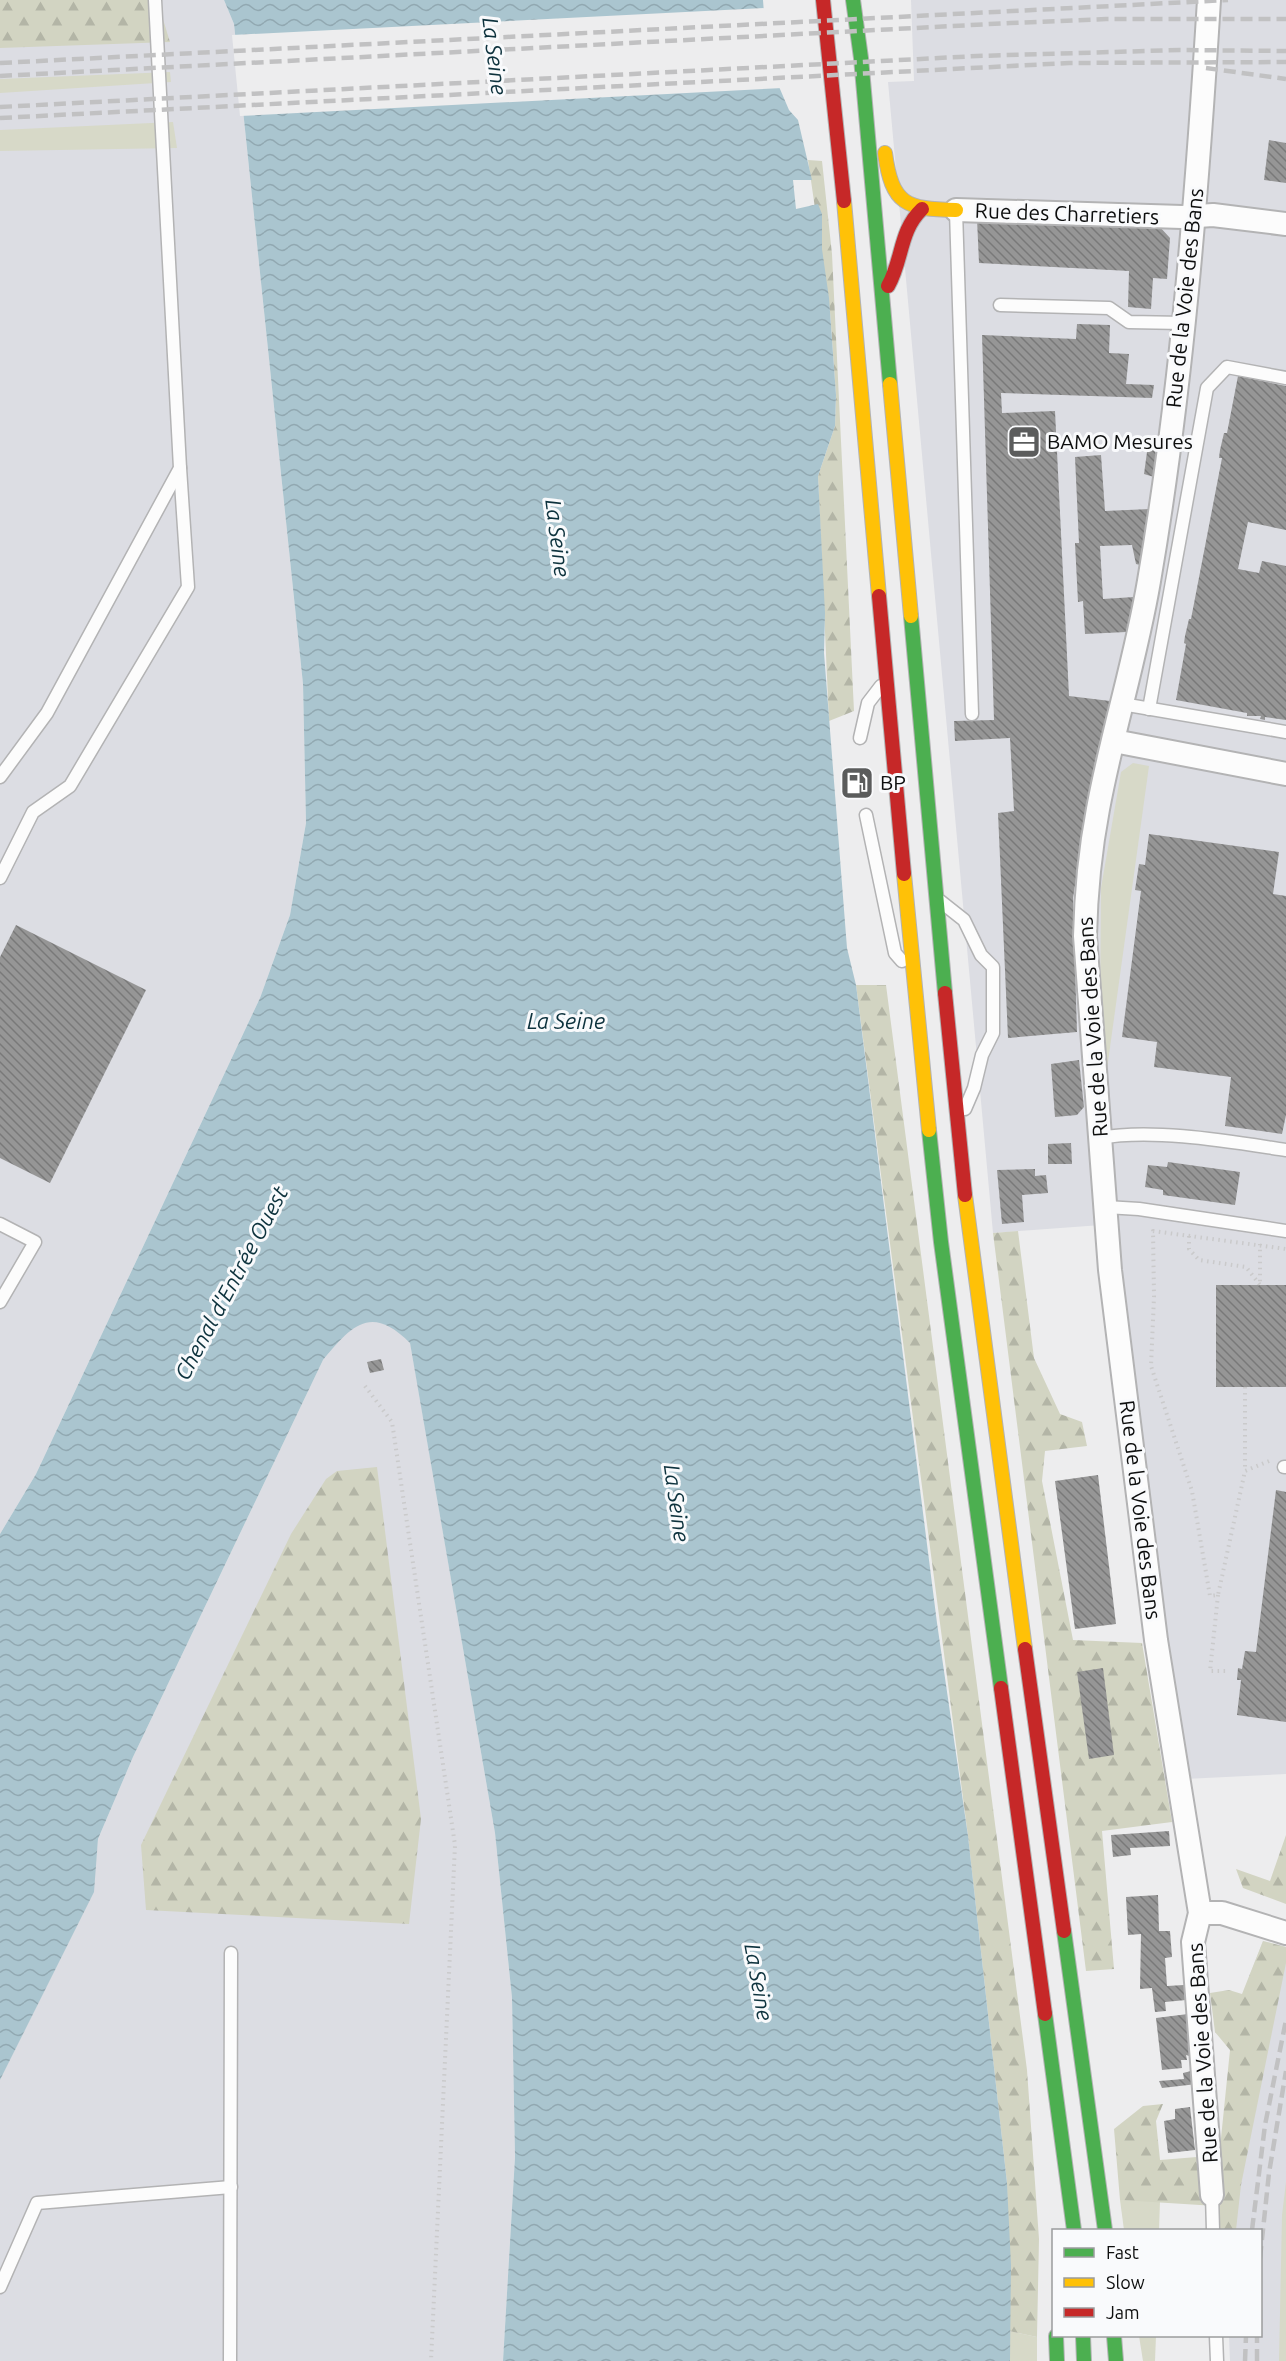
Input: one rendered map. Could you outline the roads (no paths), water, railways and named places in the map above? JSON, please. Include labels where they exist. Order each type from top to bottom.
[{"type":"main road","points":[[823,0],[840,155],[913,973],[942,1254],[1074,2229]]},
{"type":"main road","points":[[853,0],[861,58],[957,1126],[977,1303],[1105,2229]]},
{"type":"main road","points":[[861,58],[879,86]]},
{"type":"main road","points":[[884,140],[888,182],[896,197],[922,209],[956,210]]},
{"type":"main road","points":[[881,294],[897,273],[900,240],[909,219],[922,209]]},
{"type":"main road","points":[[1053,2184],[1064,2152]]},
{"type":"main road","points":[[1056,2337],[1057,2361]]},
{"type":"main road","points":[[1083,2337],[1084,2361]]},
{"type":"main road","points":[[1114,2337],[1117,2360]]},
{"type":"street","name":"Rue de la Voie des Bans","points":[[1209,0],[1194,216],[1167,474],[1149,585],[1098,809],[1087,888],[1084,936],[1110,1270],[1156,1640],[1200,1913],[1193,1942],[1212,2194]]},
{"type":"street","name":"Rue des Charretiers","points":[[956,210],[1213,215],[1286,224]]},
{"type":"street","points":[[1114,741],[1286,774]]},
{"type":"street","name":"Rue de la Voie des Bans","points":[[1200,1913],[1222,1913],[1286,1933]]},
{"type":"lane","points":[[0,878],[33,812],[70,786],[189,587],[180,468],[155,0]]},
{"type":"lane","points":[[956,210],[972,714]]},
{"type":"lane","points":[[1000,305],[1109,308],[1129,322],[1183,323]]},
{"type":"lane","points":[[1149,709],[1207,388],[1227,367],[1286,378]]},
{"type":"lane","points":[[0,777],[47,713],[180,468]]},
{"type":"lane","points":[[860,738],[868,703],[887,678]]},
{"type":"lane","points":[[1122,704],[1286,732]]},
{"type":"lane","points":[[866,814],[895,953],[913,973]]},
{"type":"lane","points":[[936,899],[964,920],[981,955],[993,967],[993,1033],[957,1126]]},
{"type":"lane","points":[[1100,1138],[1148,1136],[1225,1141],[1286,1150]]},
{"type":"lane","points":[[1106,1207],[1139,1209],[1286,1231]]},
{"type":"lane","points":[[0,1224],[34,1242],[0,1302]]},
{"type":"lane","points":[[230,2361],[231,1953]]},
{"type":"lane","points":[[0,2287],[37,2203],[231,2187]]},
{"type":"lane","points":[[1212,2194],[1213,2229]]},
{"type":"lane","points":[[1216,2337],[1217,2361]]},
{"type":"water","name":"La Seine","points":[[224,0],[763,0],[768,68],[771,68],[789,110],[798,120],[812,180],[793,180],[796,209],[818,204],[822,214],[822,249],[829,298],[836,395],[835,426],[818,476],[825,613],[824,653],[847,948],[856,985],[937,1623],[968,1836],[1007,2183],[1011,2265],[1010,2361],[503,2361],[515,2157],[512,1998],[495,1833],[410,1343],[384,1324],[373,1322],[353,1329],[323,1360],[133,1757],[98,1839],[94,1892],[0,2080],[0,1534],[36,1474],[260,998],[290,915],[306,823],[303,684],[234,24]]},
{"type":"railway","points":[[0,63],[1228,0]]},
{"type":"railway","points":[[0,76],[1010,23],[1106,19],[1286,19]]},
{"type":"railway","points":[[0,107],[977,56],[1180,50],[1286,51]]},
{"type":"railway","points":[[0,118],[1069,63],[1286,62]]},
{"type":"railway","points":[[1206,68],[1286,79]]},
{"type":"railway","points":[[1252,2229],[1265,2125],[1286,2020]]},
{"type":"railway","points":[[1262,2239],[1269,2173],[1286,2071]]},
{"type":"railway","points":[[1245,2361],[1246,2337]]},
{"type":"railway","points":[[1257,2337],[1257,2361]]},
{"type":"place","name":"BAMO Mesures","points":[[1024,442]]},
{"type":"place","name":"BP","points":[[857,783]]},
{"type":"water label","name":"Chenal d'Entrée Ouest","points":[[231,1283]]}]
